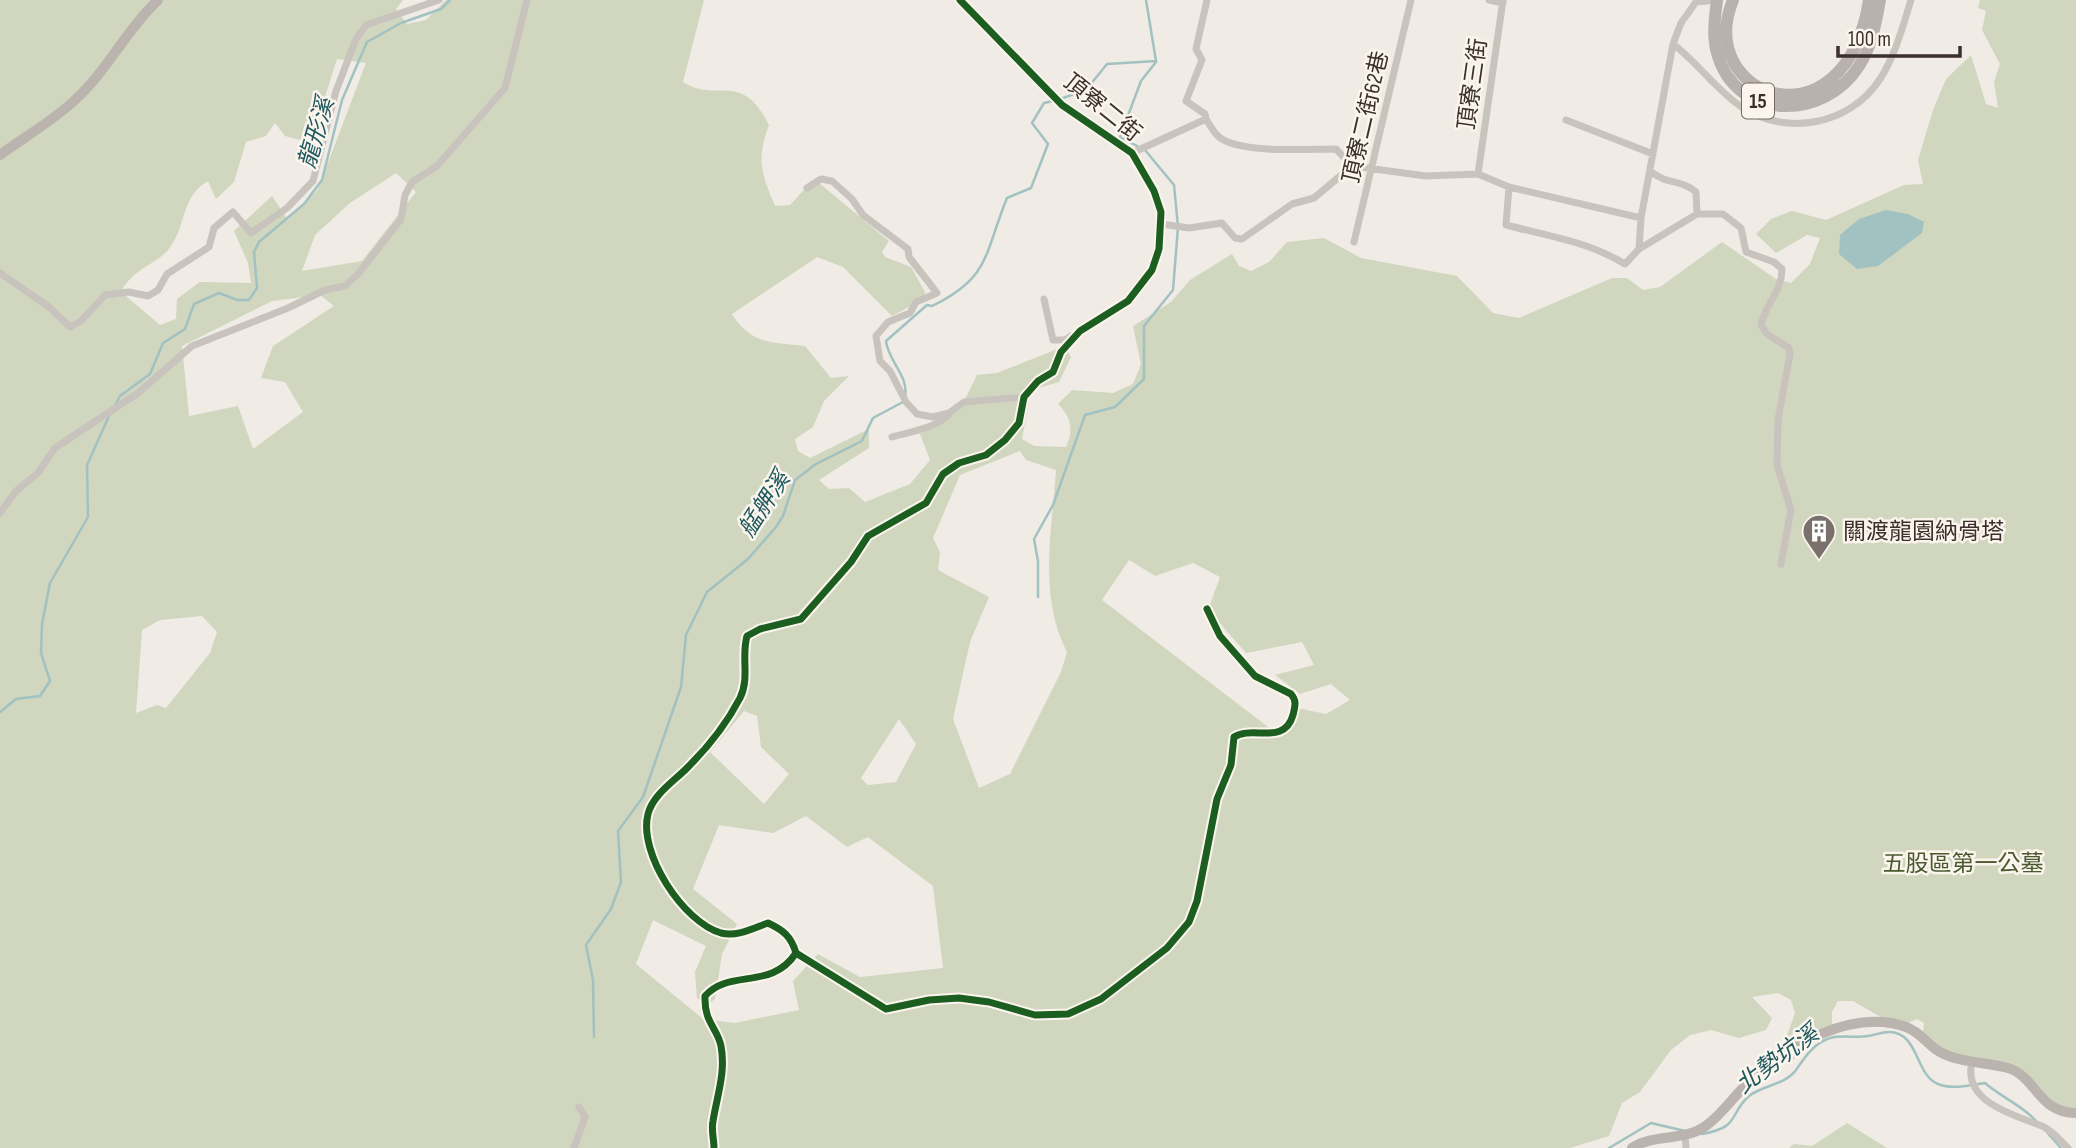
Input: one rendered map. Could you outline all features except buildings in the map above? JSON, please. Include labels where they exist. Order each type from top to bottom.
[{"type":"main road","name":"15","points":[[1717,0],[1714,38],[1724,71],[1756,101],[1788,106],[1819,102],[1847,81],[1860,65],[1869,44],[1880,0]]},
{"type":"main road","points":[[1733,0],[1726,27],[1733,59],[1751,82],[1761,89],[1791,96],[1808,93],[1838,74],[1861,36],[1869,0]]},
{"type":"street","points":[[0,155],[75,101],[102,71],[142,15],[158,0]]},
{"type":"street","points":[[0,273],[49,307],[70,327],[81,321],[105,295],[129,292],[148,296],[158,290],[167,274],[209,247],[214,228],[233,212],[251,233],[287,208],[313,181],[336,91],[356,39],[366,25],[439,0]]},
{"type":"street","points":[[0,513],[16,491],[38,474],[55,448],[138,393],[192,346],[276,313],[325,290],[345,286],[358,274],[401,219],[405,195],[412,182],[437,166],[452,152],[505,88],[527,0]]},
{"type":"street","name":"頂寮二街","points":[[960,0],[1062,105],[1132,153],[1154,191],[1166,224]]},
{"type":"street","points":[[1207,0],[1196,49],[1202,60],[1186,101],[1205,114],[1219,138],[1271,150],[1336,149],[1352,166],[1373,169],[1426,176],[1478,174],[1509,187],[1641,218]]},
{"type":"street","name":"頂寮二街62巷","points":[[1354,242],[1411,0]]},
{"type":"street","points":[[1489,0],[1503,1]]},
{"type":"street","points":[[1639,249],[1641,218],[1673,44],[1681,23],[1697,1],[1717,0]]},
{"type":"street","points":[[1673,44],[1743,108],[1769,120],[1812,123],[1850,109],[1873,89],[1891,58],[1911,0]]},
{"type":"street","name":"頂寮三街","points":[[1478,174],[1503,1]]},
{"type":"street","name":"頂寮二街","points":[[1132,153],[1206,119]]},
{"type":"street","points":[[1566,120],[1653,154]]},
{"type":"street","points":[[1044,299],[1053,340],[1065,340],[1128,302],[1152,270],[1166,224],[1189,228],[1222,223],[1236,238],[1242,239],[1292,204],[1314,198],[1352,166]]},
{"type":"street","points":[[1650,171],[1662,181],[1681,183],[1696,192],[1697,215]]},
{"type":"street","points":[[807,188],[821,179],[832,181],[863,215],[908,249],[909,257],[937,293],[916,302],[910,313],[888,322],[876,336],[880,361],[890,371],[906,402],[917,414],[933,417],[949,413]]},
{"type":"street","points":[[1509,187],[1506,225],[1571,239],[1625,264],[1639,249],[1697,215],[1723,215],[1741,228],[1746,253],[1774,262],[1782,269],[1782,282],[1764,313],[1761,325],[1767,334],[1789,348],[1790,354],[1778,420],[1777,465],[1791,510],[1780,564]]},
{"type":"street","points":[[1080,331],[1061,352],[1053,372],[1038,381],[1024,397],[1019,423],[1005,440],[986,454],[958,463],[943,474],[926,503],[868,536],[851,562],[800,620],[760,629],[747,636],[743,648],[746,677],[741,697],[710,742],[666,788],[649,811],[646,827],[654,860],[668,887],[684,908],[704,925],[720,932],[739,932],[768,923],[782,929],[792,940],[796,953],[886,1009],[929,1000],[959,998],[1049,1016],[1083,1010],[1167,948],[1189,922],[1197,901],[1217,799],[1231,765],[1234,737],[1242,732],[1269,734],[1285,730],[1291,723],[1296,706],[1291,694],[1255,676],[1220,636],[1207,609]]},
{"type":"street","points":[[892,437],[934,424],[964,402],[1024,397]]},
{"type":"street","points":[[714,1148],[712,1124],[722,1082],[721,1044],[710,1028],[704,1008],[705,996],[713,986],[767,976],[787,967],[796,953]]},
{"type":"street","points":[[1632,1148],[1646,1139],[1685,1135],[1707,1125],[1749,1081],[1795,1045],[1843,1026],[1904,1026],[1921,1034],[1940,1052],[2015,1071],[2048,1104],[2062,1111],[2076,1113]]},
{"type":"street","points":[[1972,1062],[1971,1082],[1982,1096],[2018,1120],[2044,1127],[2068,1148]]},
{"type":"street","points":[[574,1148],[585,1117],[579,1107]]},
{"type":"street","points":[[1685,1135],[1686,1148]]},
{"type":"green space","name":"五股區第一公墓","points":[[0,0],[403,0],[396,9],[407,24],[426,20],[446,0],[704,0],[683,82],[696,88],[739,93],[759,108],[769,125],[761,157],[766,184],[775,206],[790,205],[812,181],[819,183],[889,241],[882,252],[885,257],[911,267],[925,292],[924,299],[892,316],[843,267],[817,257],[732,314],[747,332],[755,337],[805,346],[831,378],[849,376],[824,401],[813,427],[795,439],[798,451],[810,458],[869,429],[869,448],[819,480],[829,489],[849,488],[865,502],[910,484],[930,460],[920,434],[960,409],[977,375],[997,373],[1065,346],[1071,357],[1059,382],[1031,390],[1022,439],[1034,446],[1066,447],[1070,424],[1058,404],[1072,390],[1113,393],[1133,384],[1141,364],[1133,326],[1171,302],[1190,280],[1232,254],[1239,266],[1251,271],[1269,262],[1287,242],[1324,238],[1361,258],[1457,276],[1493,313],[1519,318],[1612,278],[1627,278],[1643,290],[1660,287],[1722,242],[1776,279],[1791,283],[1810,264],[1820,238],[1807,235],[1776,253],[1756,234],[1771,219],[1792,211],[1826,220],[1904,185],[1923,184],[1918,160],[1933,110],[1946,79],[1971,55],[1986,104],[1998,108],[1994,82],[2000,64],[1982,30],[1986,11],[1978,8],[1980,0],[2076,0],[2076,1109],[2057,1106],[2028,1079],[1941,1051],[1923,1033],[1924,1023],[1917,1019],[1898,1027],[1853,1001],[1838,1001],[1832,1012],[1832,1026],[1813,1037],[1789,1065],[1779,1058],[1795,1013],[1791,1000],[1778,993],[1752,997],[1772,1018],[1766,1030],[1739,1038],[1711,1030],[1690,1035],[1671,1050],[1640,1092],[1622,1103],[1609,1136],[1570,1148],[0,1148]],"holes":[[[337,59],[366,63],[318,189],[288,220],[272,196],[234,231],[248,263],[251,283],[200,282],[177,299],[176,319],[160,325],[127,297],[123,288],[140,270],[163,255],[174,241],[188,204],[199,188],[208,181],[216,199],[234,182],[246,142],[266,136],[275,123],[285,136],[300,140],[318,119]],[[396,173],[416,192],[362,261],[302,271],[315,235],[350,203]],[[320,295],[334,306],[273,346],[261,378],[285,382],[303,412],[253,449],[238,406],[189,416],[182,346],[272,301]],[[1020,451],[1026,460],[1056,470],[1050,540],[1050,586],[1052,609],[1067,652],[1061,672],[1010,774],[979,788],[953,719],[970,642],[989,597],[938,570],[940,552],[933,538],[960,475]],[[1129,560],[1155,576],[1193,563],[1220,577],[1208,610],[1246,653],[1302,642],[1314,665],[1275,675],[1300,694],[1331,684],[1350,700],[1326,714],[1292,707],[1281,737],[1102,600]],[[202,616],[217,632],[210,653],[166,708],[157,705],[136,713],[142,630],[160,620]],[[744,711],[757,716],[761,747],[789,774],[764,804],[710,752]],[[899,719],[916,744],[896,782],[868,785],[861,778]],[[806,816],[847,847],[868,837],[933,886],[943,968],[860,977],[818,954],[793,981],[799,1010],[735,1023],[703,1019],[636,964],[653,920],[706,946],[695,972],[697,998],[707,1005],[715,999],[722,954],[737,924],[693,889],[719,825],[773,833]]]},
{"type":"green space","points":[[1847,1123],[1887,1148],[1789,1148],[1794,1144],[1812,1146]]},
{"type":"water","points":[[1886,210],[1908,214],[1924,222],[1922,233],[1878,266],[1857,269],[1839,254],[1840,235],[1859,219]]},
{"type":"waterway","name":"龍形溪","points":[[114,407],[120,396],[150,374],[163,343],[185,329],[194,304],[219,293],[237,300],[249,300],[257,288],[254,252],[259,242],[304,204],[322,180],[342,100],[367,42],[401,23],[441,9],[450,0]]},
{"type":"waterway","name":"艋舺溪","points":[[1060,99],[1086,90],[1107,64],[1156,61],[1146,0]]},
{"type":"waterway","points":[[1139,147],[1120,137],[1141,81],[1156,62]]},
{"type":"waterway","name":"艋舺溪","points":[[905,396],[904,382],[886,341],[927,305],[932,306],[951,295],[976,274],[989,249],[1007,198],[1031,188],[1048,144],[1032,123],[1044,103],[1053,101]]},
{"type":"waterway","points":[[1038,597],[1038,561],[1034,539],[1053,505],[1085,415],[1115,407],[1144,379],[1144,326],[1173,290],[1178,227],[1174,185],[1145,150]]},
{"type":"waterway","name":"艋舺溪","points":[[594,1037],[593,980],[586,945],[611,909],[621,882],[618,831],[643,797],[681,687],[686,635],[707,592],[748,559],[776,527],[783,516],[795,480],[816,464],[862,441],[873,418],[903,402]]},
{"type":"waterway","name":"龍形溪","points":[[0,712],[16,699],[40,696],[50,681],[41,653],[42,624],[50,583],[88,517],[87,465],[109,416]]},
{"type":"waterway","name":"北勢坑溪","points":[[1702,1134],[1723,1128],[1749,1096],[1791,1075],[1810,1051],[1824,1040],[1889,1032],[1906,1039],[1925,1072],[1938,1084],[1955,1087],[1985,1083],[2038,1123]]},
{"type":"waterway","name":"北勢坑溪","points":[[1609,1148],[1651,1123],[1685,1131]]},
{"type":"waterway","name":"北勢坑溪","points":[[2045,1130],[2061,1148]]},
{"type":"cycle path","points":[[714,1148],[712,1124],[722,1075],[722,1056],[719,1040],[707,1013],[705,996],[726,983],[775,972],[786,965],[796,953],[786,934],[768,923],[727,934],[707,926],[692,915],[666,884],[650,848],[647,830],[651,807],[660,794],[710,743],[735,707],[743,690],[747,636],[760,629],[801,619],[851,562],[868,536],[926,503],[943,474],[959,463],[986,455],[1005,440],[1019,423],[1024,397],[1038,381],[1053,372],[1061,352],[1080,331],[1128,301],[1152,270],[1159,249],[1161,212],[1154,191],[1132,153],[1062,105],[960,0]]},
{"type":"cycle path","points":[[796,953],[886,1009],[929,1000],[959,998],[989,1002],[1035,1015],[1068,1014],[1101,999],[1167,948],[1189,922],[1197,901],[1217,799],[1231,765],[1234,737],[1283,730],[1289,724],[1295,706],[1291,694],[1255,676],[1220,636],[1207,609]]},
{"type":"place","name":"關渡龍園納骨塔","points":[[1819,561]]}]
